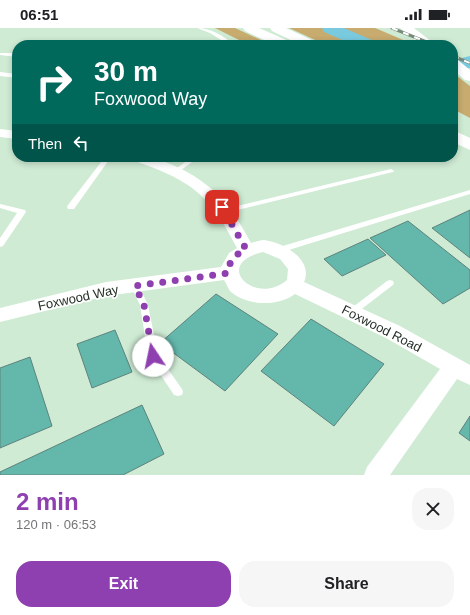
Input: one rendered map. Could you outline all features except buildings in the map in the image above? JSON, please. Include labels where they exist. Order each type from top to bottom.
[{"type":"main road","points":[[248,28],[275,40]]},
{"type":"main road","points":[[276,28],[301,40]]},
{"type":"main road","points":[[406,28],[422,40]]},
{"type":"main road","points":[[458,67],[467,75]]},
{"type":"main road","points":[[458,121],[470,127]]},
{"type":"main road","points":[[458,138],[470,145]]},
{"type":"street","points":[[0,133],[12,134]]},
{"type":"street","points":[[152,162],[167,167],[204,190],[225,211],[246,249]]},
{"type":"street","points":[[263,246],[279,250],[294,262],[297,269],[297,277],[293,285],[274,295],[261,296],[249,294],[239,288],[232,281],[228,273],[229,265],[232,259],[246,249],[263,246]]},
{"type":"street","name":"Foxwood Way","points":[[0,315],[106,289],[228,273]]},
{"type":"street","name":"Foxwood Road","points":[[293,285],[393,332],[462,371]]},
{"type":"street","points":[[376,475],[462,371]]},
{"type":"lane","points":[[199,28],[212,32],[224,40]]},
{"type":"lane","points":[[0,54],[12,55]]},
{"type":"lane","points":[[0,74],[12,75]]},
{"type":"lane","points":[[71,207],[104,162]]},
{"type":"lane","points":[[175,172],[189,162]]},
{"type":"lane","points":[[225,211],[391,172]]},
{"type":"lane","points":[[279,250],[470,192]]},
{"type":"lane","points":[[0,206],[22,212],[0,244]]},
{"type":"lane","points":[[352,312],[390,283]]},
{"type":"lane","points":[[135,286],[144,305],[153,356],[178,392]]},
{"type":"shaded area","points":[[215,28],[235,28],[261,40],[239,40]]},
{"type":"shaded area","points":[[289,28],[375,28],[403,40],[315,40]]},
{"type":"shaded area","points":[[458,77],[470,86],[470,118],[458,112]]},
{"type":"waterway","points":[[330,28],[357,40]]},
{"type":"waterway","points":[[458,65],[470,62]]},
{"type":"railway","points":[[392,28],[422,40]]},
{"type":"railway","points":[[458,58],[470,63]]},
{"type":"route","points":[[153,356],[144,305],[135,286],[228,273],[229,265],[232,259],[238,253],[246,249],[222,207]]}]
